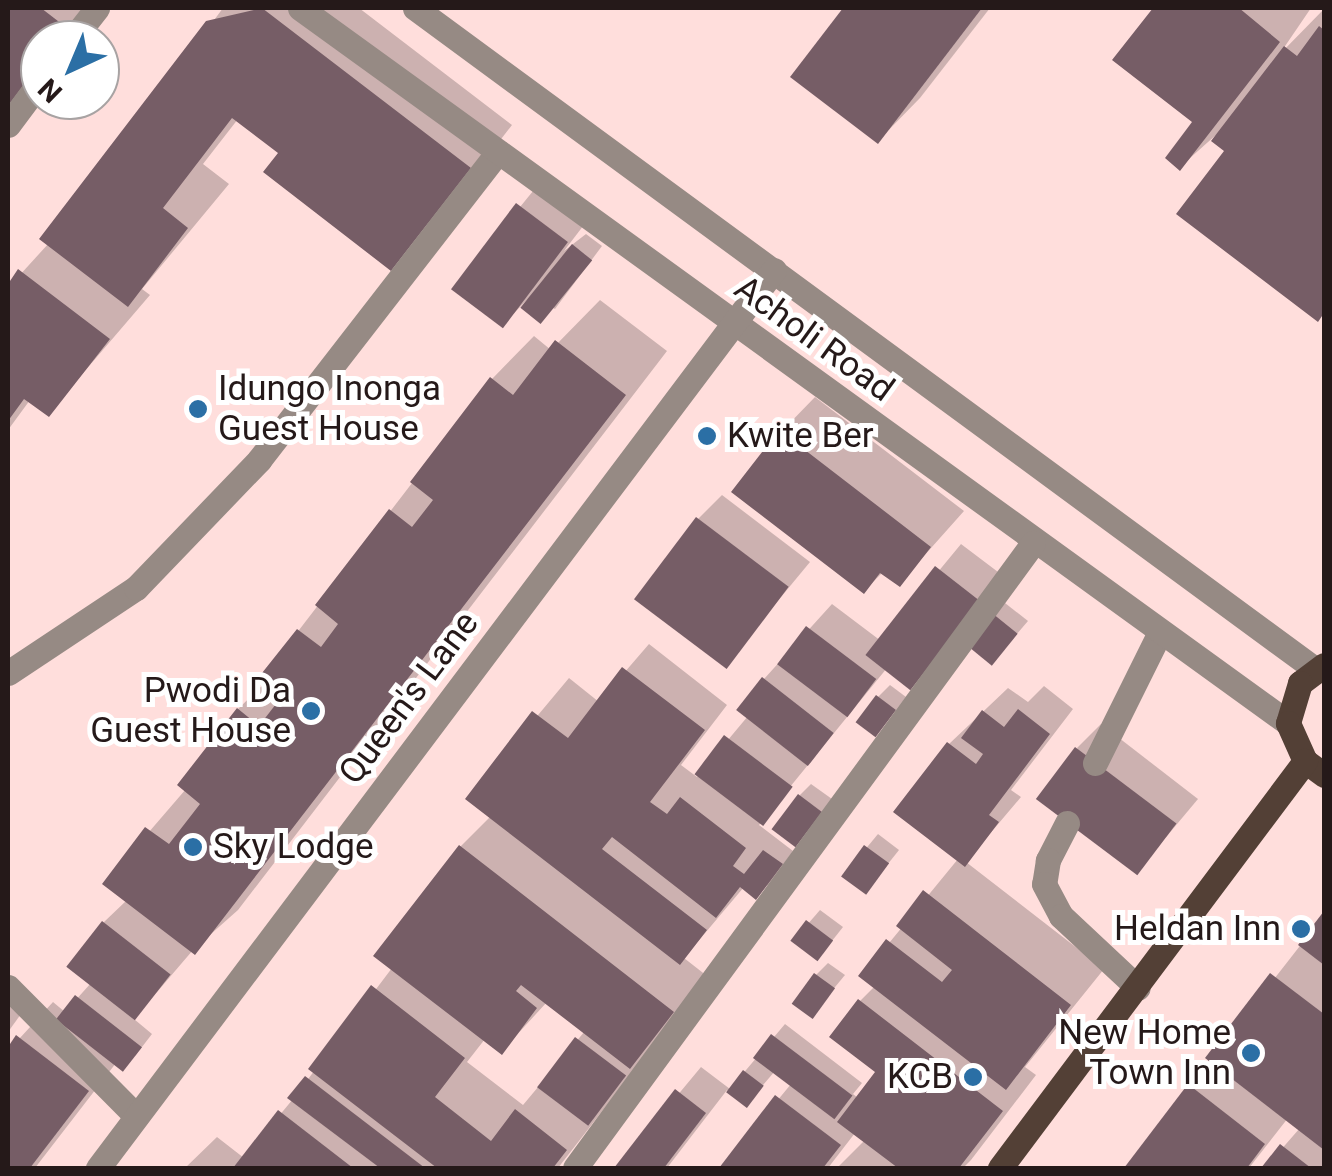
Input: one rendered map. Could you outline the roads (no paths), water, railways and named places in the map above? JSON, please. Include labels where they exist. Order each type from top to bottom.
[{"type":"main road","points":[[1000,1168],[1315,768],[1288,723],[1290,702],[1320,667]]},
{"type":"street","name":"Acholi Road","points":[[300,8],[1033,543],[1288,723]]},
{"type":"street","name":"Acholi Road","points":[[415,8],[1320,667]]},
{"type":"street","points":[[8,673],[136,588],[259,460],[498,152]]},
{"type":"street","name":"Queen's Lane","points":[[98,1168],[774,270]]},
{"type":"street","points":[[575,1168],[1033,543]]},
{"type":"street","points":[[1095,763],[1160,632]]},
{"type":"street","points":[[1068,822],[1048,860],[1044,884],[1061,916],[1138,988]]},
{"type":"street","points":[[8,988],[136,1116]]},
{"type":"place","name":"Idungo Inonga Guest House","points":[[198,409]]},
{"type":"place","name":"Kwite Ber","points":[[707,436]]},
{"type":"place","name":"Pwodi Da Guest House","points":[[311,711]]},
{"type":"place","name":"Sky Lodge","points":[[193,847]]},
{"type":"place","name":"Heldan Inn","points":[[1301,929]]},
{"type":"place","name":"New Home Town Inn","points":[[1251,1053]]},
{"type":"place","name":"KCB","points":[[973,1077]]}]
